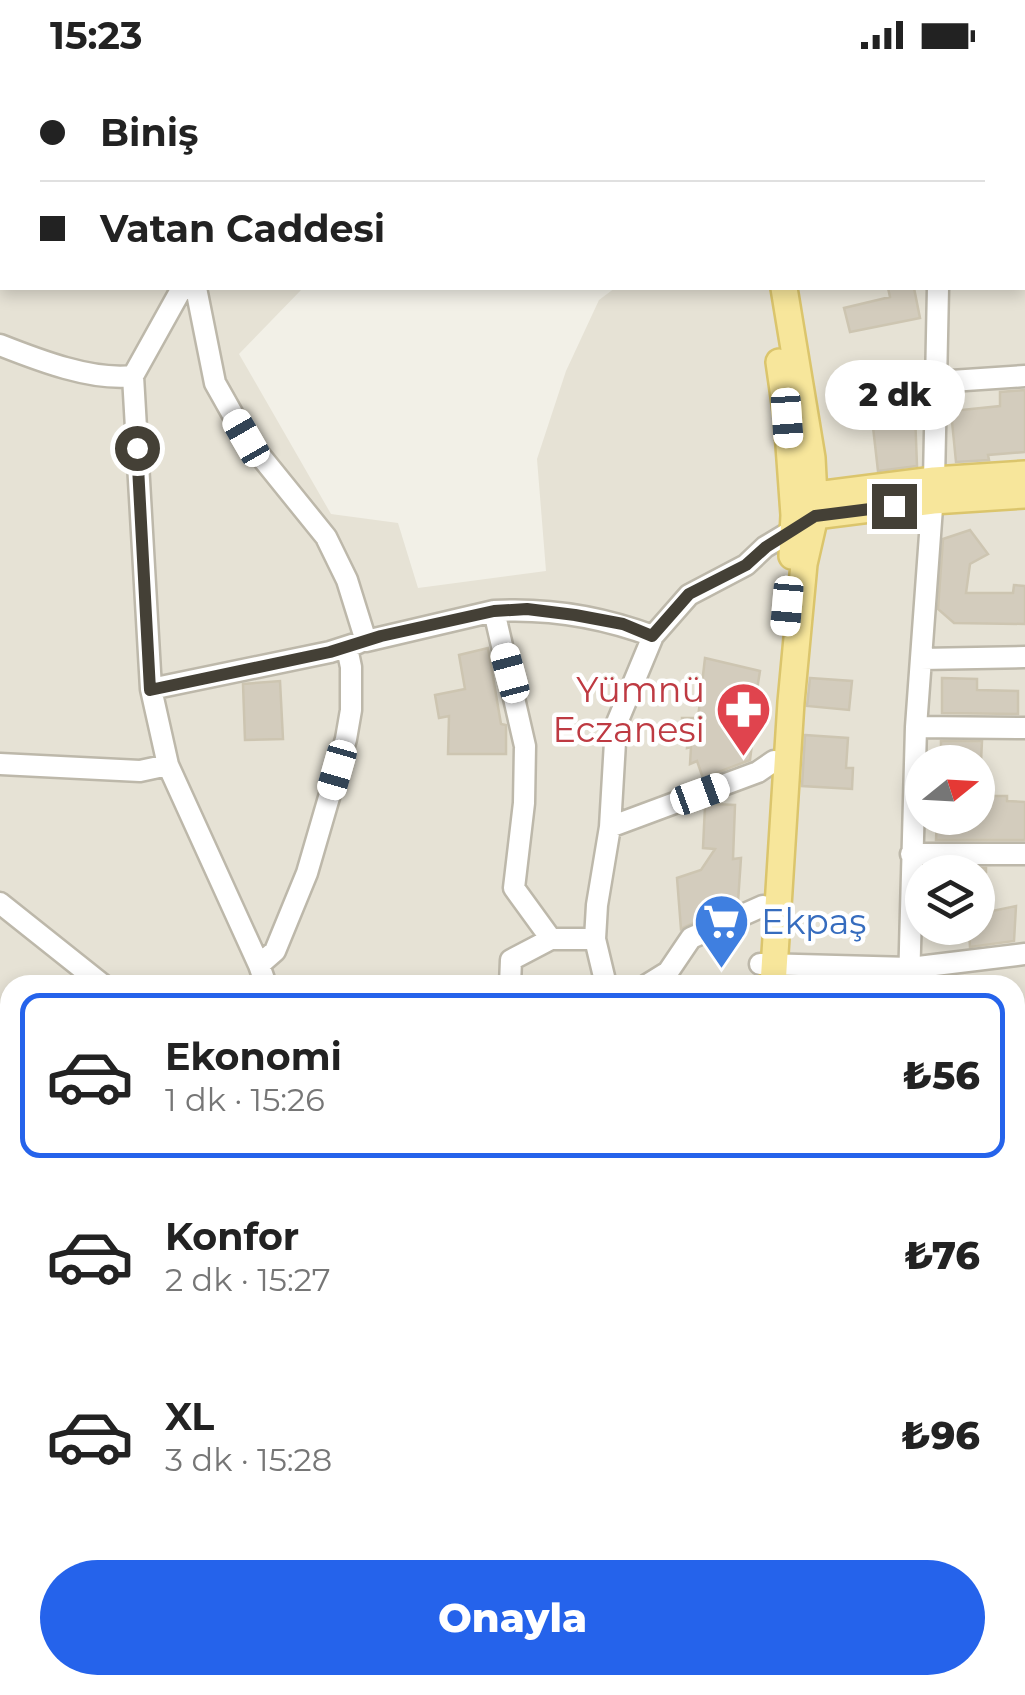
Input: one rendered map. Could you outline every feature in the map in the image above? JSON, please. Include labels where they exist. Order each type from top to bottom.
[{"type":"main road","points":[[766,975],[804,564],[804,510],[768,290]]},
{"type":"main road","points":[[766,975],[763,906],[774,761],[812,458],[784,290]]},
{"type":"main road","points":[[804,510],[1025,474]]},
{"type":"main road","points":[[933,490],[1025,495]]},
{"type":"street","points":[[181,290],[133,376],[150,690],[168,765],[262,975]]},
{"type":"street","points":[[196,290],[214,384],[246,438],[326,538],[347,580],[356,644],[346,739],[307,873],[262,975]]},
{"type":"street","points":[[910,975],[916,727],[933,490],[938,290]]},
{"type":"street","points":[[0,345],[87,372],[117,378],[133,376]]},
{"type":"street","points":[[936,382],[1025,376]]},
{"type":"street","points":[[604,975],[595,939],[610,828],[616,726],[652,636],[689,594],[746,565],[804,510]]},
{"type":"street","points":[[150,690],[494,611],[527,609],[575,615],[623,624],[652,636]]},
{"type":"street","points":[[494,611],[525,746],[524,803],[514,888],[551,939]]},
{"type":"street","points":[[920,659],[1025,657]]},
{"type":"street","points":[[916,727],[1025,728]]},
{"type":"street","points":[[610,828],[758,772],[774,761]]},
{"type":"street","points":[[0,764],[140,771],[168,765]]},
{"type":"street","points":[[911,854],[1025,854]]},
{"type":"street","points":[[0,904],[90,975]]},
{"type":"street","points":[[663,975],[692,938],[763,906]]},
{"type":"street","points":[[510,975],[511,960],[551,939],[595,939]]},
{"type":"street","points":[[915,975],[1025,954]]},
{"type":"shaded area","points":[[0,290],[301,290],[239,354],[331,514],[398,523],[418,588],[546,571],[537,459],[566,371],[599,300],[612,290],[1025,290],[1025,975],[0,975]]},
{"type":"building","points":[[888,290],[914,290],[920,318],[850,332],[844,308],[890,297]]},
{"type":"building","points":[[919,367],[915,414],[917,466],[878,471],[873,427],[885,425],[888,373]]},
{"type":"building","points":[[1025,390],[1025,452],[956,462],[951,411],[1000,406],[1000,392]]},
{"type":"building","points":[[970,530],[988,554],[970,564],[966,593],[1013,593],[1014,585],[1025,586],[1025,624],[954,623],[938,609],[943,539]]},
{"type":"building","points":[[488,648],[501,724],[506,725],[506,754],[448,754],[449,716],[439,718],[435,695],[465,689],[459,655]]},
{"type":"building","points":[[705,658],[760,671],[755,702],[750,702],[754,728],[750,760],[703,778],[697,761],[690,764],[691,747],[687,748],[688,739],[682,739],[682,718],[698,718]]},
{"type":"building","points":[[810,678],[852,681],[849,710],[807,706]]},
{"type":"building","points":[[942,678],[977,679],[977,690],[1018,691],[1018,714],[942,713]]},
{"type":"building","points":[[280,681],[283,739],[245,740],[243,684]]},
{"type":"building","points":[[805,735],[848,738],[846,768],[853,768],[852,789],[802,786]]},
{"type":"building","points":[[941,741],[982,741],[982,745],[941,745]]},
{"type":"building","points":[[995,796],[1025,802],[1025,840],[936,840],[936,835],[995,835]]},
{"type":"building","points":[[735,805],[733,859],[741,858],[738,902],[681,929],[677,878],[701,870],[715,849],[703,848],[705,806]]},
{"type":"building","points":[[1016,906],[1014,941],[995,944],[995,910]]},
{"type":"place","name":"Yümnü Eczanesi","points":[[744,758]]},
{"type":"place","name":"Ekpaş","points":[[722,970]]},
{"type":"route","points":[[137,448],[150,690],[330,652],[381,636],[494,611],[527,609],[575,615],[623,624],[652,636],[689,594],[746,565],[766,547],[815,516],[894,506]]}]
